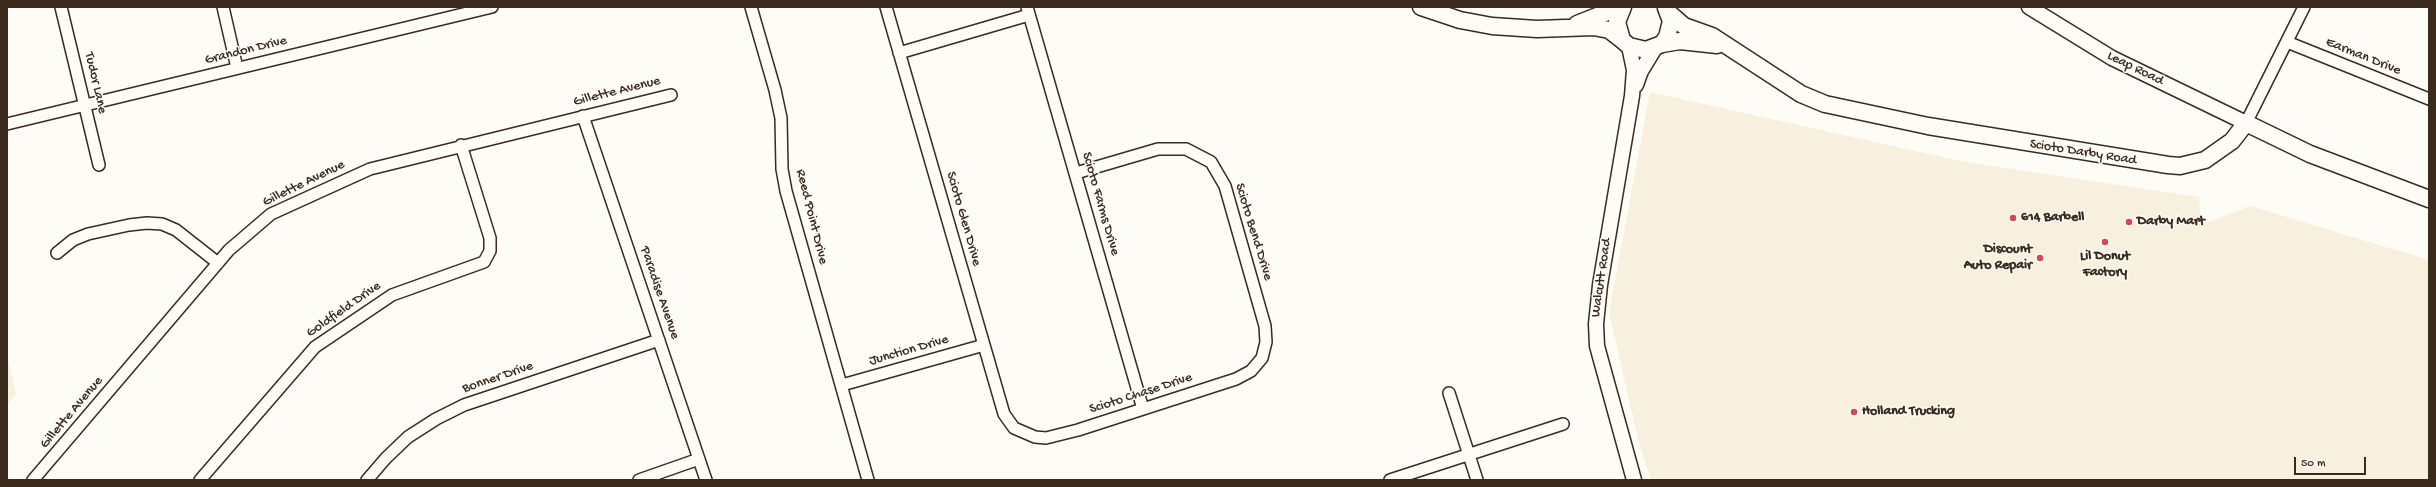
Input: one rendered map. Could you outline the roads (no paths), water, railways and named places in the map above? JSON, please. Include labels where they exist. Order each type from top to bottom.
[{"type":"main road","points":[[1421,7],[1460,20],[1492,26],[1537,29],[1570,26],[1594,27],[1609,30],[1626,43]]},
{"type":"main road","points":[[1570,26],[1620,7]]},
{"type":"main road","points":[[1623,7],[1617,22],[1626,43]]},
{"type":"main road","points":[[1658,46],[1670,29],[1667,10]]},
{"type":"main road","name":"Scioto Darby Road","points":[[1667,10],[1684,26],[1712,36],[1801,94],[1825,104],[1928,126],[2168,166],[2196,163],[2218,152],[2232,141],[2246,123]]},
{"type":"main road","name":"Scioto Darby Road","points":[[1626,43],[1642,50],[1680,41],[1726,46]]},
{"type":"main road","points":[[2246,123],[2310,154],[2429,199]]},
{"type":"street","name":"Tudor Lane","points":[[61,7],[99,165]]},
{"type":"street","points":[[223,7],[237,68]]},
{"type":"street","name":"Grandon Drive","points":[[7,124],[492,7]]},
{"type":"street","name":"Reed Point Drive","points":[[751,7],[779,111],[782,169],[786,192],[868,480]]},
{"type":"street","name":"Scioto Glen Drive","points":[[886,7],[1004,414],[1009,422],[1022,433]]},
{"type":"street","name":"Leap Road","points":[[2029,7],[2112,58],[2246,123]]},
{"type":"street","points":[[2246,123],[2304,7]]},
{"type":"street","points":[[899,53],[1028,11]]},
{"type":"street","name":"Scioto Farms Drive","points":[[1028,11],[1143,409]]},
{"type":"street","name":"Earman Drive","points":[[2287,42],[2429,99]]},
{"type":"street","name":"Walcutt Road","points":[[1626,43],[1634,70],[1632,96],[1599,291],[1596,324],[1597,346],[1634,480]]},
{"type":"street","name":"Walcutt Road","points":[[1632,96],[1641,71],[1658,46]]},
{"type":"street","name":"Gillette Avenue","points":[[33,480],[229,250],[271,214],[370,168],[671,94]]},
{"type":"street","name":"Paradise Avenue","points":[[583,116],[706,480]]},
{"type":"street","name":"Goldfield Drive","points":[[200,480],[315,347],[392,295],[484,262],[490,251],[490,238],[461,145]]},
{"type":"street","name":"Scioto Bend Drive","points":[[1076,173],[1158,149],[1186,149],[1210,162],[1225,186],[1265,326],[1266,342],[1262,358]]},
{"type":"street","points":[[57,253],[73,240],[88,234],[129,225],[147,223],[162,224],[176,230],[218,263]]},
{"type":"street","name":"Bonner Drive","points":[[367,480],[386,458],[408,437],[436,420],[464,406],[659,340]]},
{"type":"street","name":"Junction Drive","points":[[842,385],[984,345]]},
{"type":"street","name":"Scioto Chase Drive","points":[[1022,433],[1046,438],[1078,430],[1236,379],[1251,371],[1262,358]]},
{"type":"street","points":[[1449,393],[1477,480]]},
{"type":"street","points":[[1390,480],[1563,424]]},
{"type":"street","points":[[639,480],[699,460]]},
{"type":"place","name":"614 Barbell","points":[[2013,218]]},
{"type":"place","name":"Darby Mart","points":[[2129,222]]},
{"type":"place","name":"Lil Donut Factory","points":[[2105,242]]},
{"type":"place","name":"Discount Auto Repair","points":[[2040,258]]},
{"type":"place","name":"Holland Trucking","points":[[1854,412]]}]
